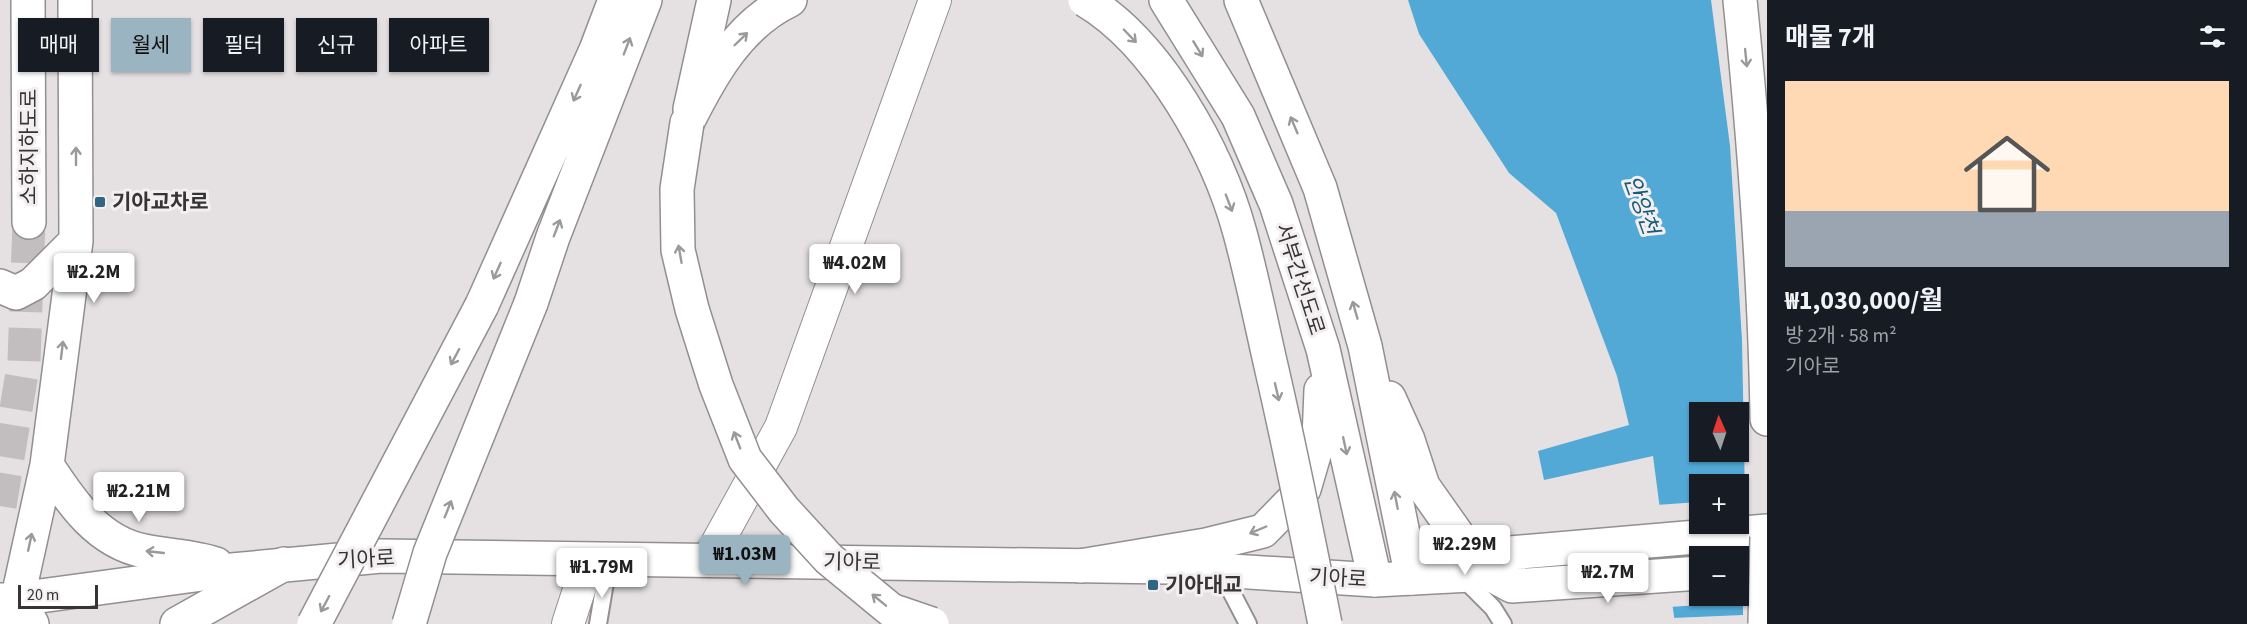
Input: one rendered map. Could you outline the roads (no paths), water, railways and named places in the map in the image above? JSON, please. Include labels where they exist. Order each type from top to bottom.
[{"type":"main road","name":"소하지하도로","points":[[27,0],[29,222]]},
{"type":"main road","points":[[15,612],[47,465],[76,240],[75,0]]},
{"type":"main road","points":[[314,624],[482,305],[596,51],[615,0]]},
{"type":"main road","points":[[409,624],[430,553],[531,303],[553,237],[645,0]]},
{"type":"main road","points":[[714,0],[687,123],[677,189],[678,250],[692,309],[716,385],[745,459],[784,510],[829,559],[891,610],[932,624]]},
{"type":"main road","points":[[687,123],[713,71],[737,40],[780,5],[790,0]]},
{"type":"main road","points":[[1085,0],[1106,13],[1154,64],[1212,158],[1239,231],[1293,460],[1325,624]]},
{"type":"main road","name":"서부간선도로","points":[[1166,0],[1238,116],[1276,204],[1323,349],[1375,580]]},
{"type":"main road","name":"서부간선도로","points":[[1241,0],[1320,188],[1365,346],[1412,578]]},
{"type":"main road","points":[[1740,0],[1757,166],[1766,335],[1767,419]]},
{"type":"main road","points":[[0,286],[16,293],[33,284],[76,240]]},
{"type":"main road","points":[[1365,346],[1408,440],[1423,486],[1491,572]]},
{"type":"main road","points":[[1080,566],[1206,545],[1263,531],[1304,489],[1318,438],[1323,349]]},
{"type":"main road","points":[[47,465],[64,492],[103,535],[143,551],[204,560],[232,570]]},
{"type":"main road","name":"기아로","points":[[15,612],[232,570],[381,556],[1169,567],[1375,580],[1491,572],[1767,531]]},
{"type":"main road","points":[[1765,624],[1767,537]]},
{"type":"main road","points":[[177,624],[284,564]]},
{"type":"main road","points":[[1749,569],[1767,568]]},
{"type":"main road","name":"기아로","points":[[1491,572],[1689,573]]},
{"type":"street","points":[[708,560],[781,427],[935,0]]},
{"type":"street","points":[[568,624],[599,559]]},
{"type":"lane","points":[[598,624],[599,559]]},
{"type":"lane","points":[[1221,572],[1248,624]]},
{"type":"lane","points":[[1491,572],[1493,608],[1503,624]]},
{"type":"water","name":"안양천","points":[[1408,0],[1735,0],[1767,624],[1675,624],[1653,456],[1544,480],[1538,451],[1629,425],[1617,376],[1556,213],[1509,173],[1419,34]]},
{"type":"tunnel","points":[[0,506],[24,361],[29,222]]},
{"type":"place","name":"기아교차로","points":[[100,202]]},
{"type":"place","name":"기아대교","points":[[1153,585]]}]
